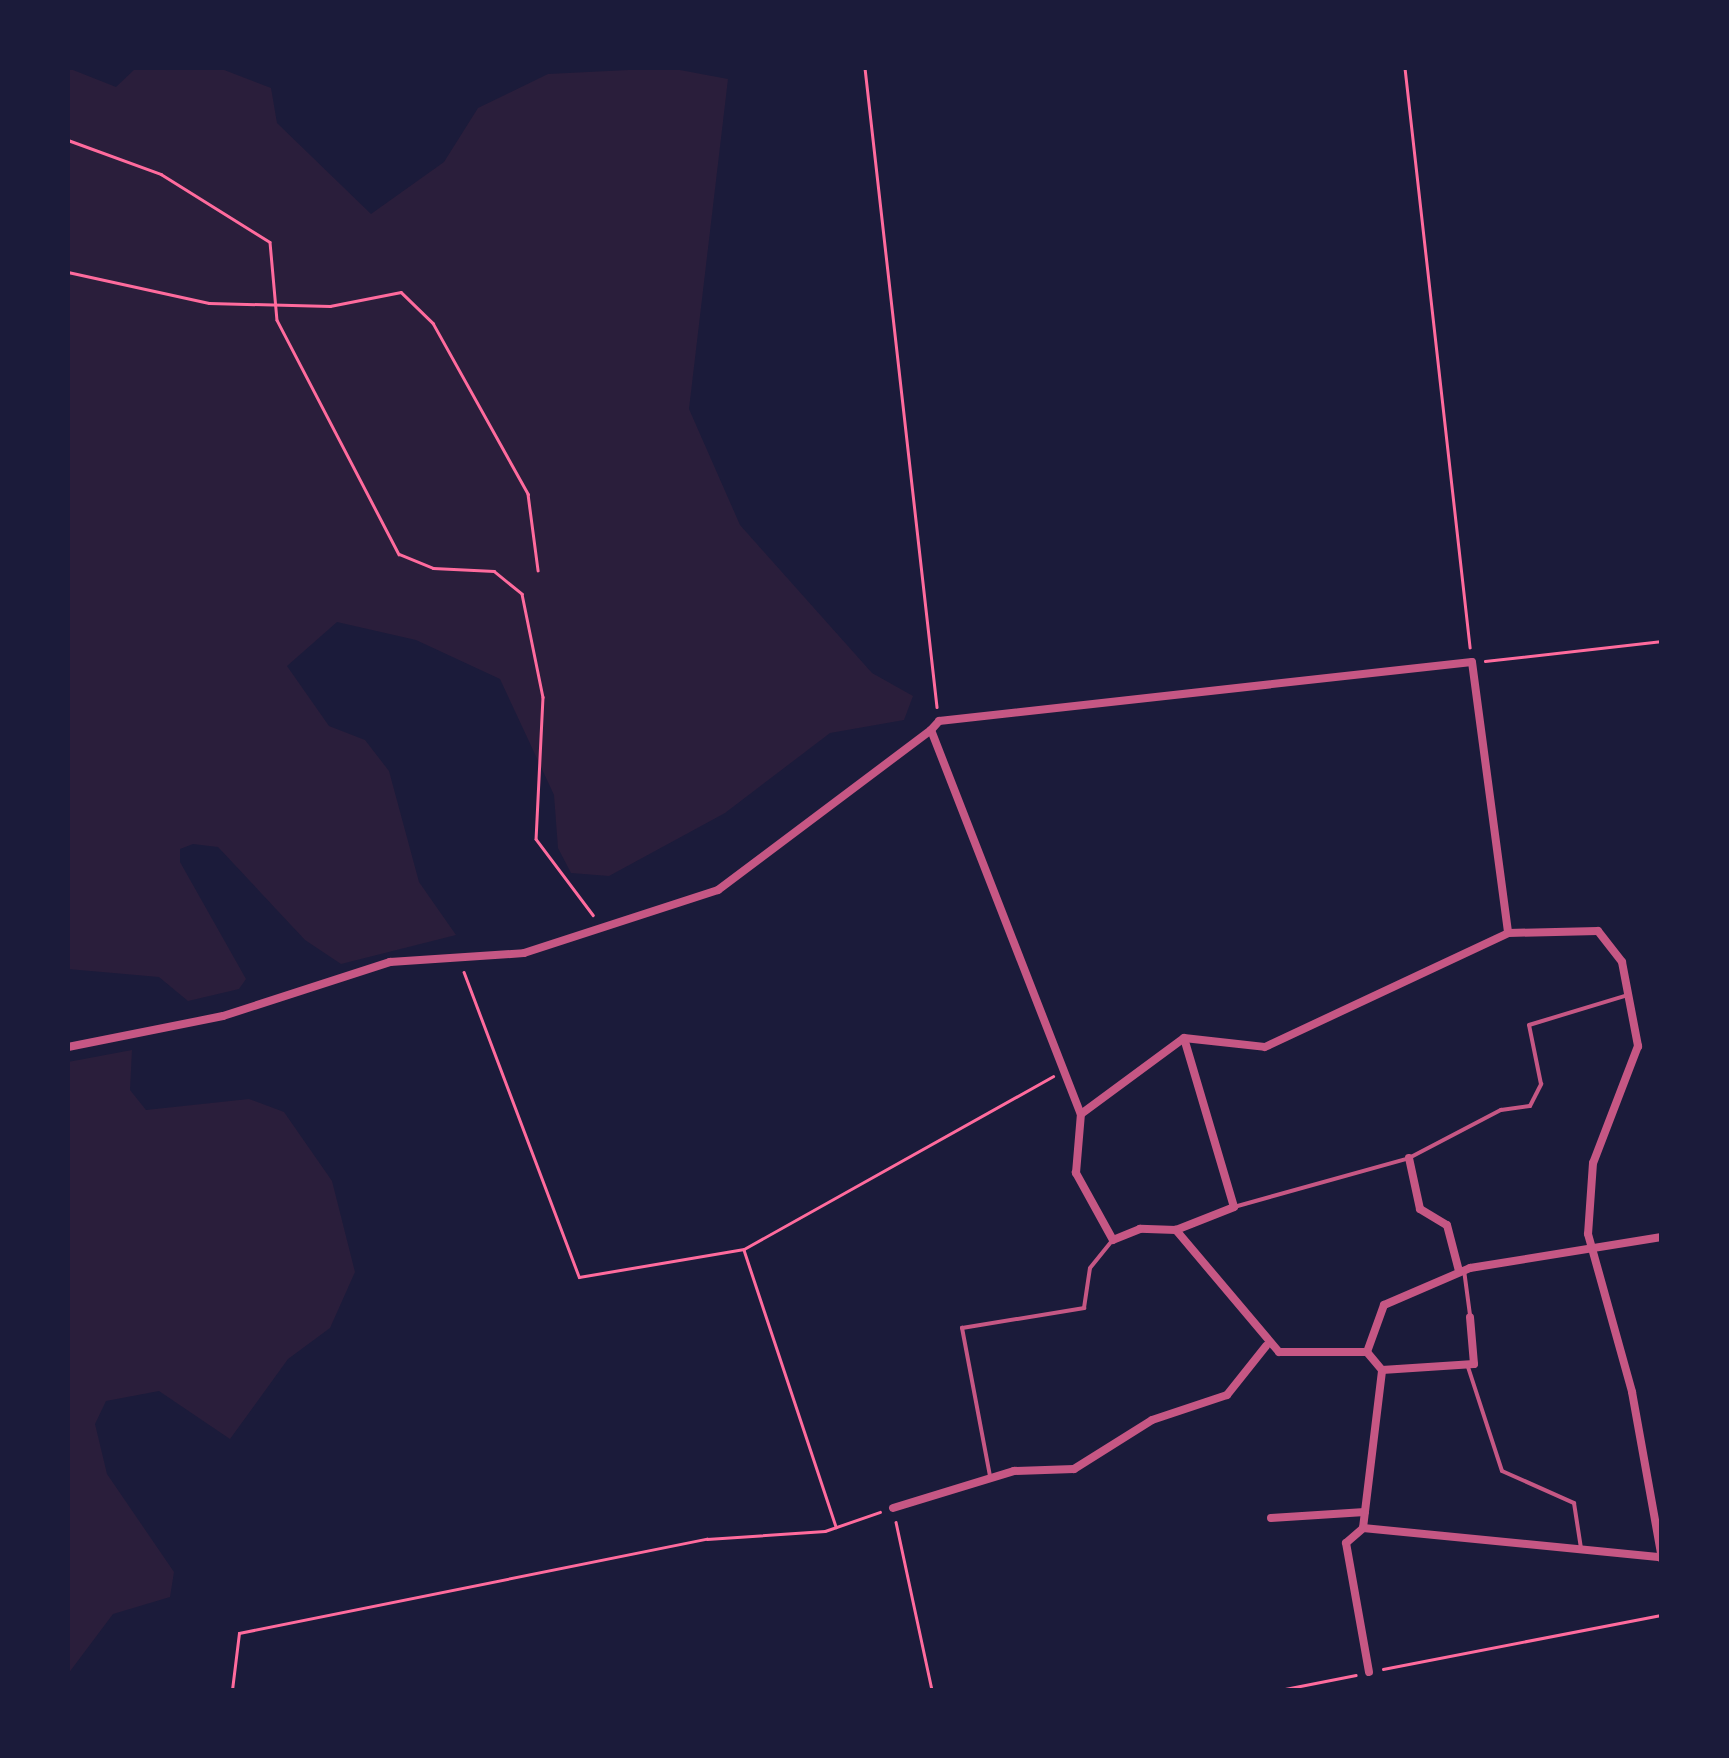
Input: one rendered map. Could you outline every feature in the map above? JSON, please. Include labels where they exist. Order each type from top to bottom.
[{"type":"street","points":[[68,1047],[223,1016],[390,962],[524,953],[736,882],[939,721],[1472,662],[1508,933]]},
{"type":"street","points":[[931,730],[1081,1114],[1076,1173],[1114,1240],[1140,1229],[1176,1230],[1234,1206],[1184,1038]]},
{"type":"street","points":[[1081,1114],[1184,1038],[1241,1049],[1284,1042],[1388,982],[1508,933],[1598,931],[1613,945],[1632,994],[1636,1058],[1589,1179],[1591,1251],[1632,1392],[1661,1558],[1362,1528]]},
{"type":"street","points":[[1409,1158],[1420,1209],[1447,1225],[1462,1270]]},
{"type":"street","points":[[1176,1230],[1266,1346],[1319,1358],[1366,1352]]},
{"type":"street","points":[[1366,1352],[1391,1296],[1462,1270],[1662,1237]]},
{"type":"street","points":[[1382,1370],[1468,1367],[1470,1316]]},
{"type":"street","points":[[893,1508],[1029,1469],[1065,1473],[1152,1420],[1217,1400],[1266,1346]]},
{"type":"street","points":[[1366,1352],[1382,1370],[1362,1528],[1346,1543],[1369,1672]]},
{"type":"street","points":[[1270,1518],[1365,1512]]},
{"type":"lane","points":[[1234,1206],[1409,1158],[1500,1110],[1533,1104],[1540,1084],[1534,1020],[1632,994]]},
{"type":"lane","points":[[991,1480],[962,1328],[1084,1308],[1094,1258],[1114,1240]]},
{"type":"lane","points":[[1462,1270],[1470,1316]]},
{"type":"lane","points":[[1468,1367],[1502,1471],[1574,1503],[1580,1548]]},
{"type":"path","points":[[865,68],[939,721]]},
{"type":"path","points":[[1405,68],[1472,662],[1662,641]]},
{"type":"path","points":[[68,140],[162,174],[270,242],[272,304],[343,460],[372,494],[399,554],[433,568],[494,571],[522,594],[543,697],[536,839],[561,884],[609,926]]},
{"type":"path","points":[[68,272],[190,300],[330,306],[401,292],[433,323],[528,494],[538,570]]},
{"type":"path","points":[[460,960],[579,1277],[744,1249],[1064,1071]]},
{"type":"path","points":[[744,1249],[837,1528]]},
{"type":"path","points":[[232,1690],[238,1633],[707,1540],[837,1528],[893,1508],[932,1690]]},
{"type":"path","points":[[1280,1690],[1662,1615]]},
{"type":"shaded area","points":[[68,68],[116,87],[136,68],[219,68],[271,88],[277,123],[371,214],[444,162],[478,108],[548,74],[669,68],[728,79],[689,409],[740,525],[872,673],[913,696],[904,720],[830,733],[725,813],[609,876],[571,873],[558,848],[554,795],[500,679],[416,640],[337,622],[287,666],[329,726],[365,740],[389,771],[419,882],[456,935],[341,964],[305,940],[218,847],[193,844],[180,849],[180,862],[246,979],[239,989],[188,1001],[159,977],[68,969]]},
{"type":"shaded area","points":[[132,1050],[130,1090],[146,1110],[249,1099],[284,1112],[332,1181],[355,1272],[330,1328],[288,1359],[230,1439],[159,1391],[106,1401],[95,1424],[107,1474],[174,1572],[170,1597],[113,1614],[68,1674],[68,1062]]}]
